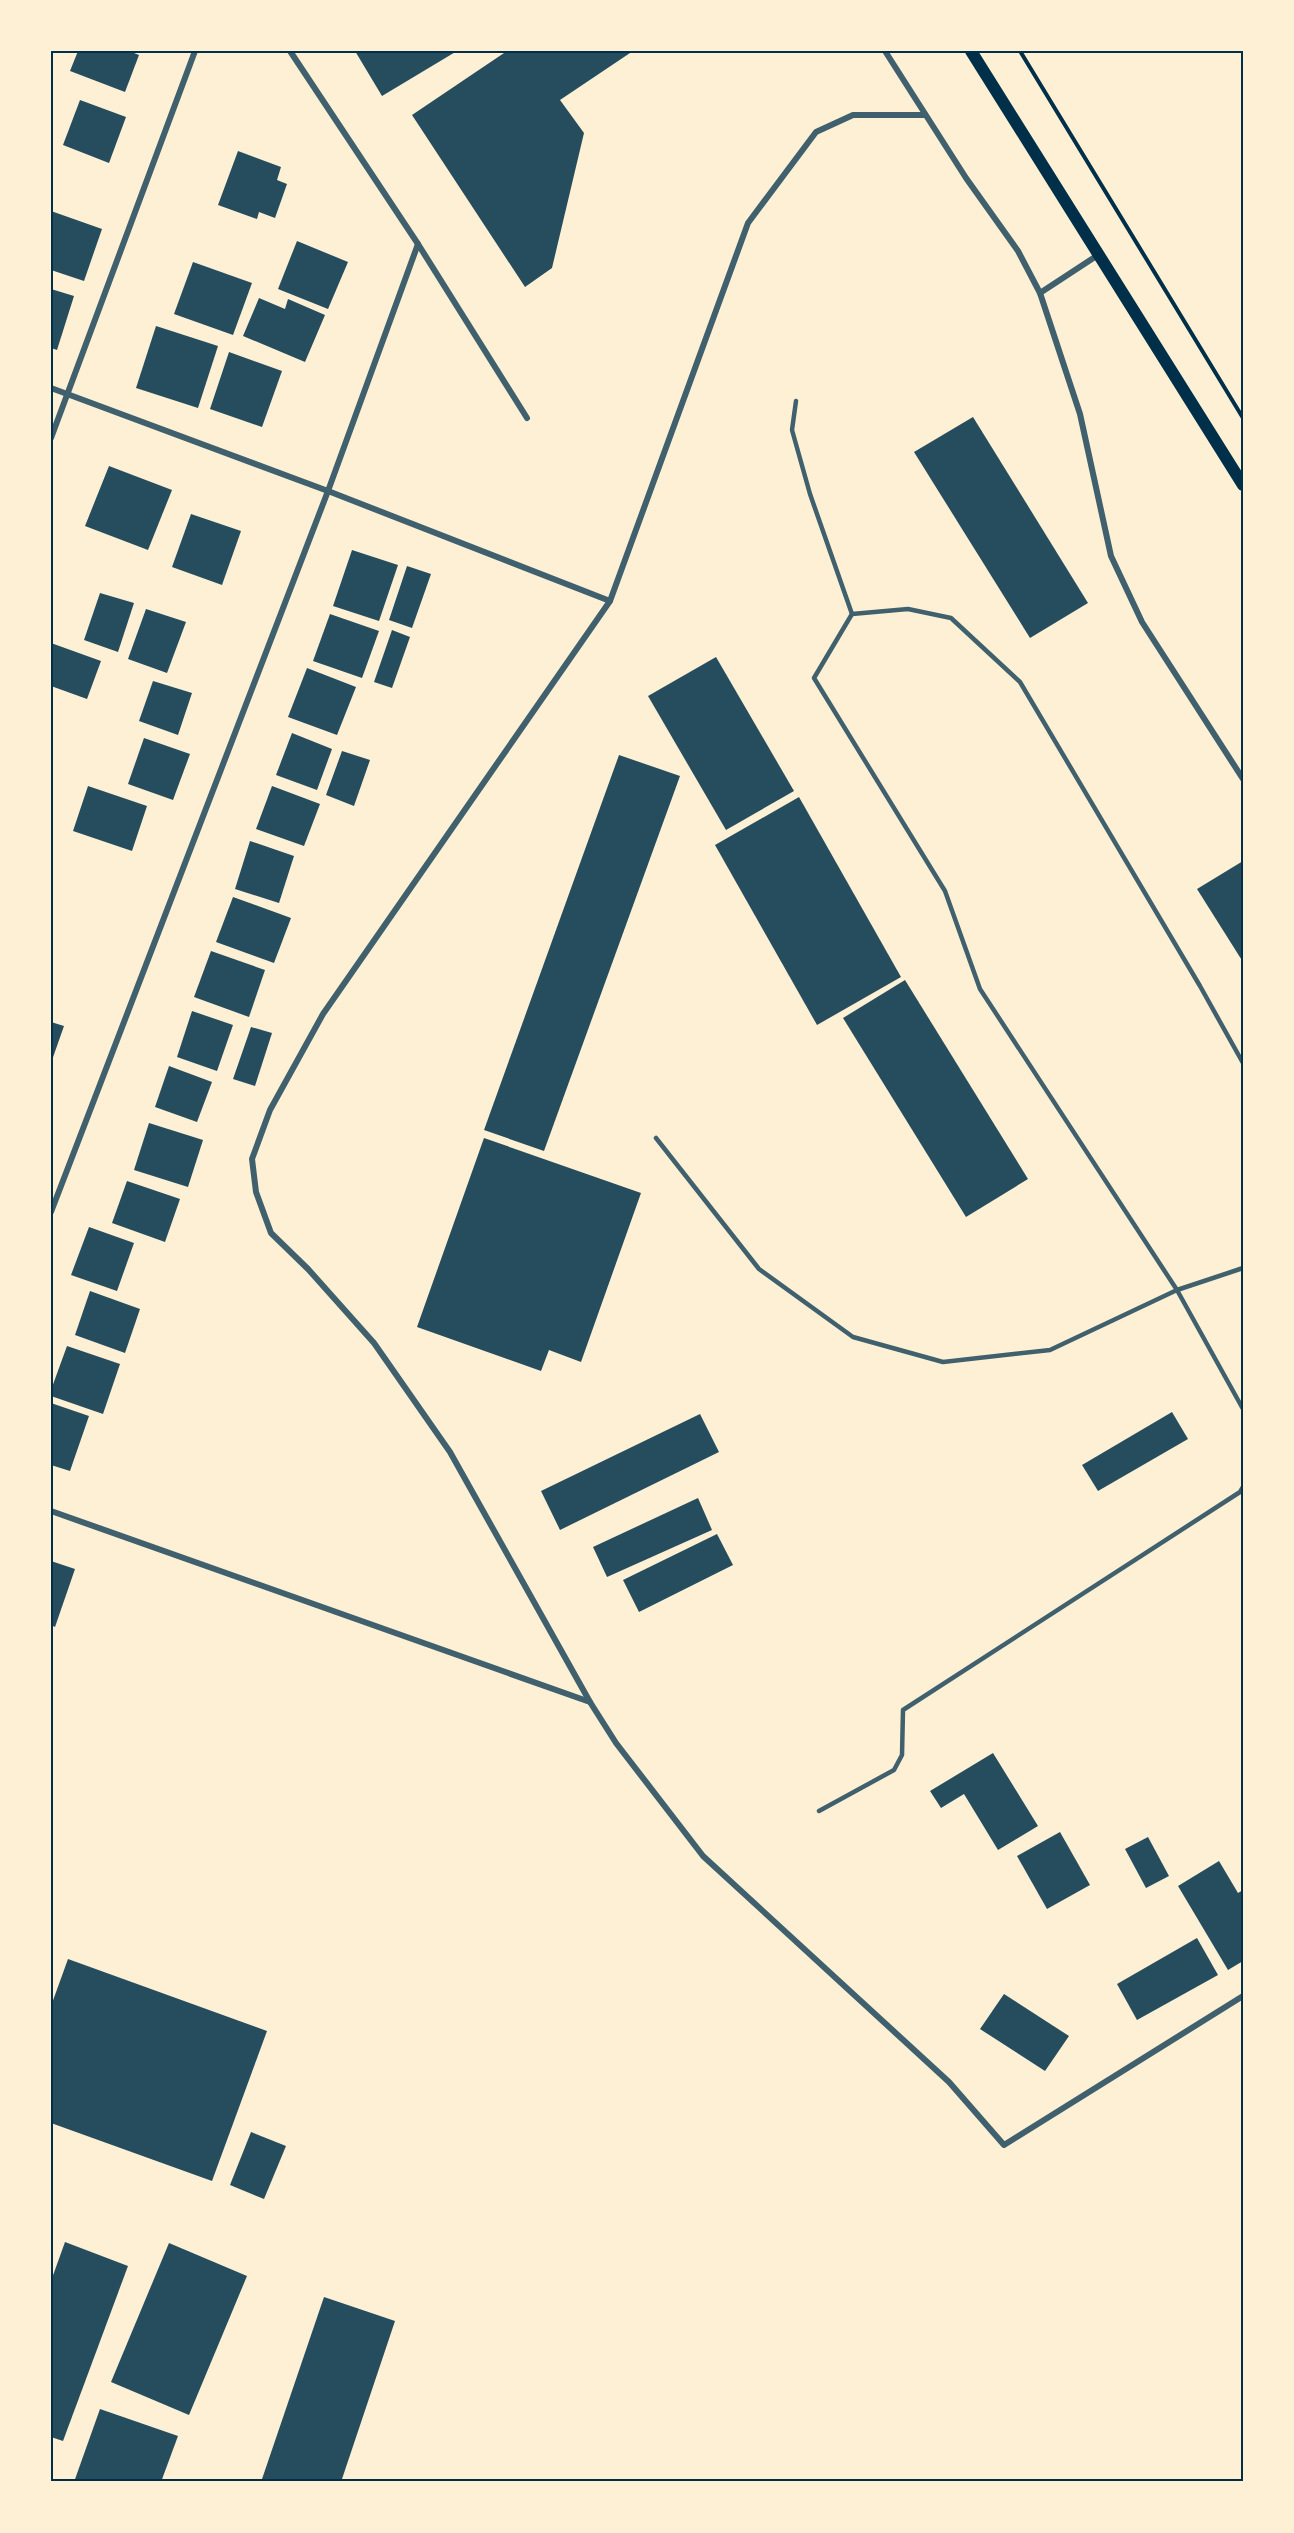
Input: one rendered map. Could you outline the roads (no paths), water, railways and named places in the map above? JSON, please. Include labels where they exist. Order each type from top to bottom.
[{"type":"main road","points":[[971,51],[1243,484]]},
{"type":"street","points":[[51,438],[195,51]]},
{"type":"street","points":[[290,51],[418,244],[527,418]]},
{"type":"street","points":[[885,51],[1018,252],[1040,293],[1080,414],[1111,556],[1142,622],[1243,779]]},
{"type":"street","points":[[926,116],[853,116],[816,132],[748,223],[610,601],[323,1014],[270,1110],[252,1159],[256,1192],[271,1233],[308,1269],[374,1343],[450,1452],[590,1702],[616,1743],[702,1856],[949,2082],[1004,2145],[1243,1996]]},
{"type":"street","points":[[51,1212],[328,491],[418,244]]},
{"type":"street","points":[[1040,293],[1098,255]]},
{"type":"street","points":[[51,388],[328,491],[610,601]]},
{"type":"street","points":[[51,1511],[590,1702]]},
{"type":"lane","points":[[796,402],[792,430],[810,494],[852,614],[814,678],[945,891],[980,989],[1177,1290],[1243,1409]]},
{"type":"lane","points":[[852,614],[908,609],[951,618],[1020,681],[1243,1063]]},
{"type":"lane","points":[[656,1138],[759,1269],[853,1337],[943,1362],[1050,1350],[1177,1290],[1243,1268]]},
{"type":"lane","points":[[819,1811],[894,1770],[902,1755],[903,1710],[1240,1492],[1243,1487]]}]
